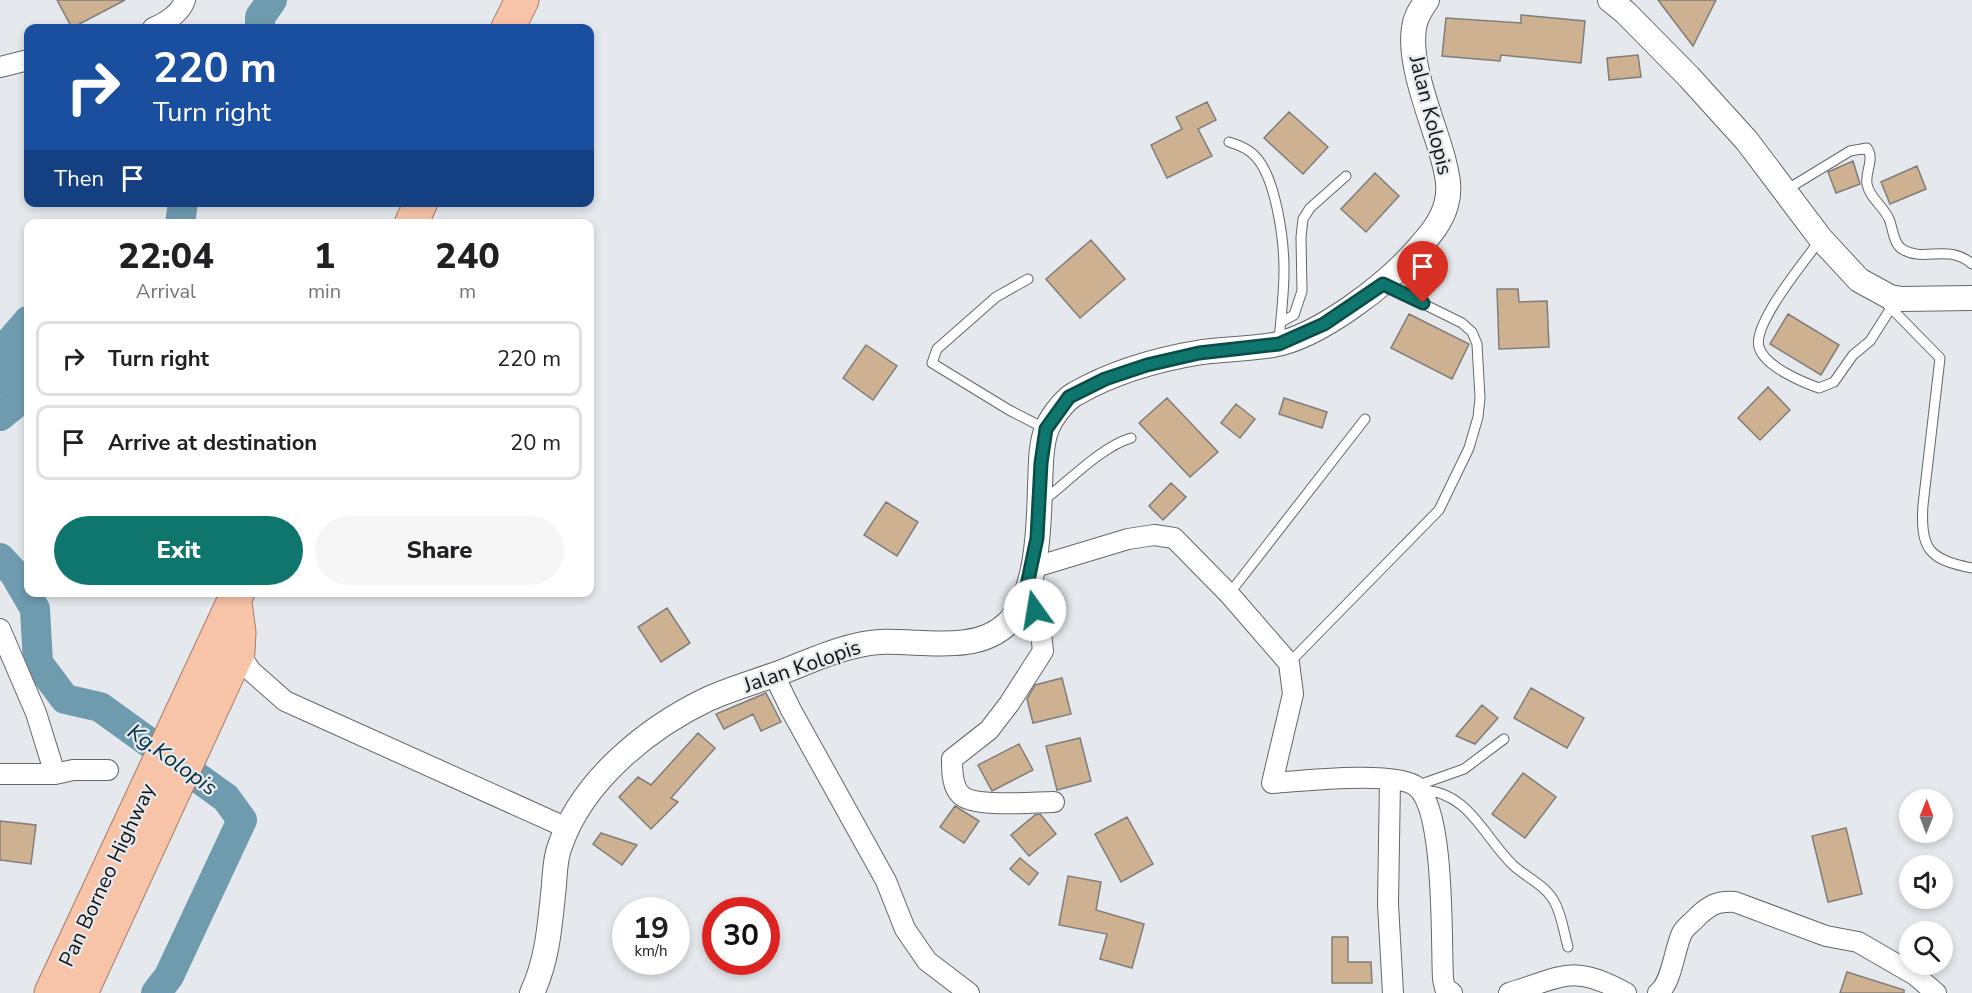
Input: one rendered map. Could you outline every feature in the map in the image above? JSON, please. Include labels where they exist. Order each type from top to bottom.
[{"type":"highway","points":[[510,24],[522,0]]},
{"type":"highway","points":[[212,680],[238,652],[236,597]]},
{"type":"highway","points":[[81,993],[148,820],[212,680],[236,597]]},
{"type":"highway","name":"Pan Borneo Highway","points":[[51,993],[148,820]]},
{"type":"street","points":[[164,24],[184,5],[185,0]]},
{"type":"street","name":"Jalan Kolopis","points":[[532,993],[542,971],[558,851],[567,828],[590,793],[618,760],[643,740],[709,699],[843,650],[870,643],[965,642],[994,635],[1018,612],[1029,579],[1040,504],[1041,463],[1046,429],[1069,397],[1105,379],[1147,365],[1324,324],[1383,284],[1438,225],[1447,201],[1449,181],[1415,68],[1413,31],[1417,14],[1427,0]]},
{"type":"street","points":[[1610,0],[1626,13],[1689,77],[1747,141],[1821,238],[1859,280],[1874,290],[1901,299],[1972,298]]},
{"type":"street","points":[[0,67],[24,61]]},
{"type":"street","points":[[1054,802],[968,800],[960,794],[954,781],[952,759],[989,730],[1044,651],[1029,579],[1128,539],[1154,535],[1174,538],[1229,594],[1289,663],[1293,694],[1272,783],[1364,777],[1406,782],[1418,788],[1423,795],[1437,841],[1443,979],[1445,988],[1452,993]]},
{"type":"street","points":[[0,629],[64,772]]},
{"type":"street","points":[[238,652],[251,671],[285,701],[567,828]]},
{"type":"street","points":[[774,675],[886,881],[904,929],[927,961],[969,993]]},
{"type":"street","points":[[0,774],[108,770]]},
{"type":"street","points":[[1390,780],[1388,904],[1393,993]]},
{"type":"street","points":[[1658,993],[1664,989],[1667,982],[1683,930],[1707,908],[1721,901],[1735,902],[1826,936],[1858,942],[1899,964],[1936,993]]},
{"type":"street","points":[[1509,993],[1572,974],[1590,975],[1626,993]]},
{"type":"lane","points":[[1229,142],[1242,146],[1255,155],[1264,168],[1275,202],[1284,271],[1280,333]]},
{"type":"lane","points":[[1786,190],[1850,152],[1867,148],[1870,159],[1867,174],[1868,187],[1888,217],[1898,245],[1908,252],[1918,254],[1958,254],[1972,264]]},
{"type":"lane","points":[[1280,333],[1294,315],[1302,291],[1301,237],[1306,213],[1346,176]]},
{"type":"lane","points":[[1821,238],[1786,286],[1759,333],[1759,347],[1768,359],[1796,380],[1819,388],[1834,382],[1853,355],[1870,340],[1891,308]]},
{"type":"lane","points":[[1028,279],[996,297],[937,349],[932,363],[1009,410],[1046,429]]},
{"type":"lane","points":[[1289,663],[1439,510],[1469,448],[1478,417],[1480,398],[1477,344],[1472,332],[1462,323],[1383,284]]},
{"type":"lane","points":[[1874,290],[1940,358],[1921,527],[1932,553],[1942,561],[1972,568]]},
{"type":"lane","points":[[1229,594],[1365,419]]},
{"type":"lane","points":[[1040,504],[1118,441],[1131,438]]},
{"type":"lane","points":[[1418,788],[1464,769],[1504,739]]},
{"type":"lane","points":[[1418,788],[1441,793],[1456,801],[1478,822],[1513,866],[1548,894],[1558,911],[1568,947]]},
{"type":"building","points":[[57,0],[125,0],[80,24],[70,24]]},
{"type":"building","points":[[1658,0],[1716,0],[1693,46]]},
{"type":"building","points":[[1521,15],[1585,21],[1581,63],[1501,55],[1500,61],[1442,56],[1446,18],[1521,23]]},
{"type":"building","points":[[1638,55],[1641,77],[1609,80],[1607,58]]},
{"type":"building","points":[[1207,102],[1216,120],[1198,129],[1212,156],[1167,178],[1151,145],[1182,129],[1176,117]]},
{"type":"building","points":[[1289,112],[1328,147],[1303,174],[1264,138]]},
{"type":"building","points":[[1853,161],[1860,184],[1836,193],[1828,172]]},
{"type":"building","points":[[1917,166],[1926,189],[1890,204],[1881,182]]},
{"type":"building","points":[[1375,173],[1399,196],[1366,232],[1341,209]]},
{"type":"building","points":[[1091,240],[1125,279],[1080,318],[1046,279]]},
{"type":"building","points":[[1497,289],[1518,289],[1519,302],[1547,301],[1549,347],[1499,349]]},
{"type":"building","points":[[1409,314],[1469,344],[1452,379],[1391,348]]},
{"type":"building","points":[[1788,314],[1839,345],[1821,375],[1770,344]]},
{"type":"building","points":[[866,345],[897,366],[873,400],[843,378]]},
{"type":"building","points":[[1768,387],[1790,410],[1760,440],[1738,418]]},
{"type":"building","points":[[1167,398],[1218,452],[1190,477],[1139,423]]},
{"type":"building","points":[[1284,398],[1327,412],[1322,428],[1279,414]]},
{"type":"building","points":[[1236,404],[1255,419],[1240,438],[1221,423]]},
{"type":"building","points":[[1171,483],[1186,497],[1163,520],[1149,506]]},
{"type":"building","points":[[886,502],[918,522],[897,556],[864,535]]},
{"type":"building","points":[[667,608],[690,643],[661,662],[638,627]]},
{"type":"building","points":[[1062,678],[1071,714],[1033,723],[1027,699],[1035,685]]},
{"type":"building","points":[[1531,688],[1584,718],[1567,748],[1514,718]]},
{"type":"building","points":[[766,693],[781,722],[761,731],[753,714],[724,729],[716,714]]},
{"type":"building","points":[[1482,705],[1498,718],[1475,744],[1456,736]]},
{"type":"building","points":[[698,733],[715,748],[671,798],[678,802],[651,829],[619,797],[638,777],[651,785]]},
{"type":"building","points":[[1080,738],[1091,781],[1057,790],[1046,746]]},
{"type":"building","points":[[1019,744],[1033,770],[992,791],[978,765]]},
{"type":"building","points":[[1523,773],[1556,797],[1525,838],[1492,814]]},
{"type":"building","points":[[955,806],[979,821],[964,843],[940,827]]},
{"type":"building","points":[[1040,814],[1056,834],[1029,856],[1011,835],[1035,815]]},
{"type":"building","points":[[1127,817],[1153,864],[1121,882],[1095,834]]},
{"type":"building","points":[[0,821],[36,825],[31,864],[0,860]]},
{"type":"building","points":[[1846,828],[1862,894],[1828,902],[1812,836]]},
{"type":"building","points":[[601,833],[637,845],[622,865],[593,844]]},
{"type":"building","points":[[1020,858],[1038,873],[1029,885],[1010,869]]},
{"type":"building","points":[[1068,876],[1101,882],[1096,910],[1144,924],[1132,968],[1100,959],[1107,934],[1059,925]]},
{"type":"building","points":[[1332,937],[1348,937],[1348,962],[1371,962],[1372,983],[1332,983]]},
{"type":"building","points":[[1847,972],[1904,990],[1904,993],[1840,993]]},
{"type":"waterway","name":"Kg.Kolopis","points":[[260,24],[260,17],[272,0]]},
{"type":"waterway","name":"Kg.Kolopis","points":[[181,219],[182,207]]},
{"type":"waterway","name":"Kg.Kolopis","points":[[0,416],[16,403],[10,342],[24,326]]},
{"type":"waterway","name":"Kg.Kolopis","points":[[0,558],[14,573],[24,590]]},
{"type":"waterway","name":"Kg.Kolopis","points":[[28,597],[35,609],[38,663],[65,699],[100,707],[226,798],[242,820],[169,976],[156,993]]},
{"type":"route","points":[[1035,610],[1026,590],[1037,538],[1041,463],[1046,429],[1069,397],[1105,379],[1147,365],[1199,353],[1279,344],[1324,324],[1383,284],[1423,303]]}]
